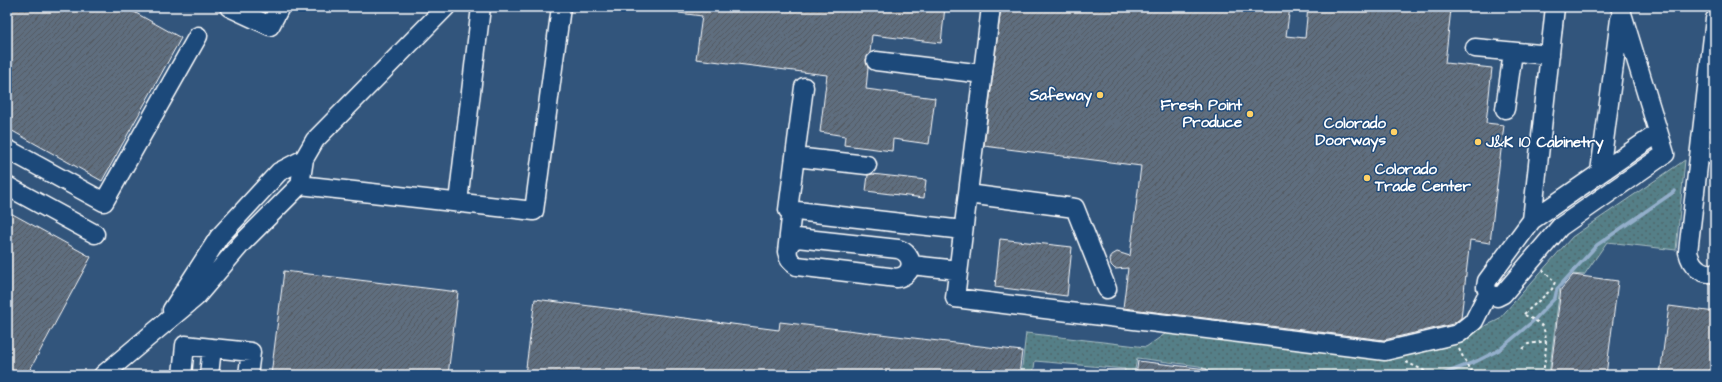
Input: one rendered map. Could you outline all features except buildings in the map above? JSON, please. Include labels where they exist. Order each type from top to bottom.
[{"type":"lane","points":[[229,7],[270,26],[280,7]]},
{"type":"lane","points":[[102,375],[196,297],[242,243],[300,185],[304,159],[316,140],[446,7]]},
{"type":"lane","points":[[458,202],[481,7]]},
{"type":"lane","points":[[300,185],[534,211],[561,7]]},
{"type":"lane","points":[[991,7],[955,298],[1385,351],[1458,334],[1474,321],[1488,293],[1486,287],[1487,281],[1539,215],[1658,132]]},
{"type":"lane","points":[[1539,215],[1552,7]]},
{"type":"lane","points":[[1488,293],[1497,297],[1504,294],[1560,227],[1665,154],[1621,10]]},
{"type":"lane","points":[[1600,172],[1621,10]]},
{"type":"lane","points":[[1715,19],[1688,252],[1693,265],[1698,270],[1704,273],[1715,273]]},
{"type":"lane","points":[[7,149],[104,202],[198,36]]},
{"type":"lane","points":[[1475,48],[1550,56]]},
{"type":"lane","points":[[1505,109],[1513,52]]},
{"type":"lane","points":[[876,61],[983,74]]},
{"type":"lane","points":[[804,86],[788,210],[963,230]]},
{"type":"lane","points":[[1701,139],[1715,156]]},
{"type":"lane","points":[[795,157],[867,165]]},
{"type":"lane","points":[[164,324],[219,237],[279,172],[304,159]]},
{"type":"lane","points":[[7,186],[95,234]]},
{"type":"lane","points":[[968,194],[1075,208],[1107,289]]},
{"type":"lane","points":[[787,252],[790,243],[798,238],[898,249],[910,257],[911,265],[906,275],[897,278],[796,266],[789,260],[787,252],[792,210]]},
{"type":"lane","points":[[1539,215],[1560,227]]},
{"type":"lane","points":[[911,265],[958,270]]},
{"type":"lane","points":[[182,375],[185,345],[251,352],[248,375]]},
{"type":"lane","points":[[209,375],[212,348]]},
{"type":"path","points":[[1532,260],[1555,282],[1552,289],[1524,314],[1539,323],[1545,331],[1546,341],[1543,375]]},
{"type":"path","points":[[1458,334],[1459,351],[1474,375]]},
{"type":"path","points":[[1523,349],[1528,344],[1546,341]]},
{"type":"path","points":[[1414,364],[1433,375]]},
{"type":"path","points":[[1497,375],[1498,371],[1514,375]]},
{"type":"green space","points":[[1685,160],[1676,250],[1607,242],[1584,275],[1572,274],[1560,287],[1549,375],[1219,375],[1199,366],[1137,358],[1134,375],[1124,375],[1125,369],[1035,361],[1033,375],[1021,375],[1026,333],[1146,347],[1184,321],[1387,347],[1464,336],[1498,320],[1572,237]]},
{"type":"waterway","points":[[1441,375],[1477,361],[1499,350],[1532,322],[1555,298],[1557,289],[1597,245],[1675,191]]},
{"type":"place","name":"Safeway","points":[[1100,95]]},
{"type":"place","name":"Fresh Point Produce","points":[[1250,114]]},
{"type":"place","name":"Colorado Doorways","points":[[1394,132]]},
{"type":"place","name":"J&K 10 Cabinetry","points":[[1478,142]]},
{"type":"place","name":"Colorado Trade Center","points":[[1367,178]]}]
